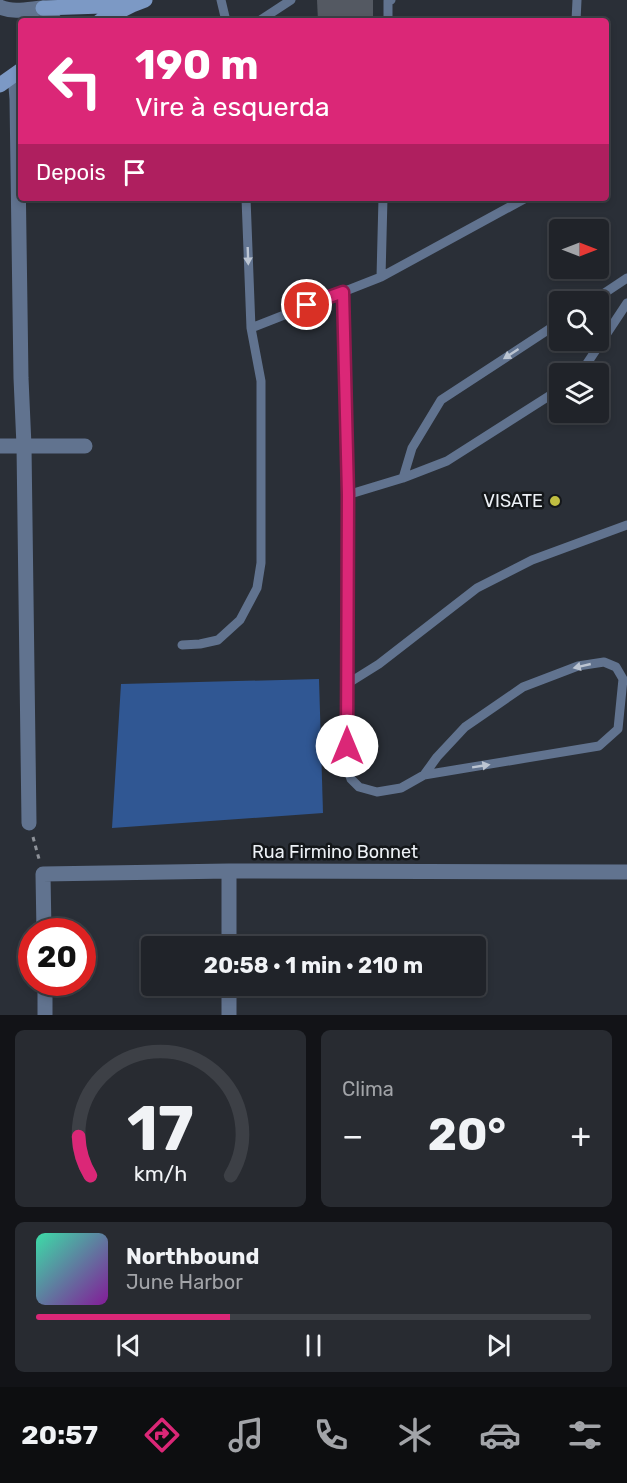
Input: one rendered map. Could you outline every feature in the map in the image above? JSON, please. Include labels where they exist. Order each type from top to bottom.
[{"type":"main road","points":[[43,8],[138,2]]},
{"type":"main road","points":[[106,18],[138,2]]},
{"type":"main road","points":[[0,85],[18,72]]},
{"type":"street","points":[[8,9],[43,8],[52,18]]},
{"type":"street","points":[[8,9],[23,18]]},
{"type":"street","points":[[18,72],[18,169]]},
{"type":"street","points":[[18,201],[29,823]]},
{"type":"street","points":[[0,446],[86,446]]},
{"type":"street","points":[[229,871],[229,936]]},
{"type":"street","name":"Rua Firmino Bonnet","points":[[43,874],[229,871],[627,872]]},
{"type":"street","points":[[43,874],[44,918]]},
{"type":"street","points":[[45,996],[45,1015]]},
{"type":"street","points":[[229,996],[229,1015]]},
{"type":"lane","points":[[221,0],[225,18]]},
{"type":"lane","points":[[264,18],[291,0]]},
{"type":"lane","points":[[387,18],[388,1],[392,0]]},
{"type":"lane","points":[[576,18],[577,0]]},
{"type":"lane","points":[[182,645],[218,640],[240,620],[257,588],[261,563],[261,381],[251,328],[246,201]]},
{"type":"lane","points":[[381,277],[383,201]]},
{"type":"lane","points":[[251,328],[381,277],[520,201]]},
{"type":"lane","points":[[608,291],[627,278]]},
{"type":"lane","points":[[343,292],[348,495],[347,767],[351,779],[359,787],[377,792],[401,788],[424,775],[599,746],[618,729],[623,679],[616,667],[604,662],[578,666],[524,687],[465,727],[436,757],[424,775]]},
{"type":"lane","points":[[587,363],[627,303]]},
{"type":"lane","points":[[403,478],[412,448],[441,400],[549,329]]},
{"type":"lane","points":[[348,495],[447,461],[549,396]]},
{"type":"lane","points":[[348,684],[379,664],[477,588],[532,560],[627,525]]},
{"type":"path","points":[[29,823],[43,874]]},
{"type":"shaded area","points":[[319,679],[323,813],[112,828],[121,684]]},
{"type":"building","points":[[317,0],[373,0],[373,18],[318,18]]},
{"type":"place","name":"VISATE","points":[[555,501]]},
{"type":"route","points":[[307,305],[343,292],[348,495],[347,746]]}]
